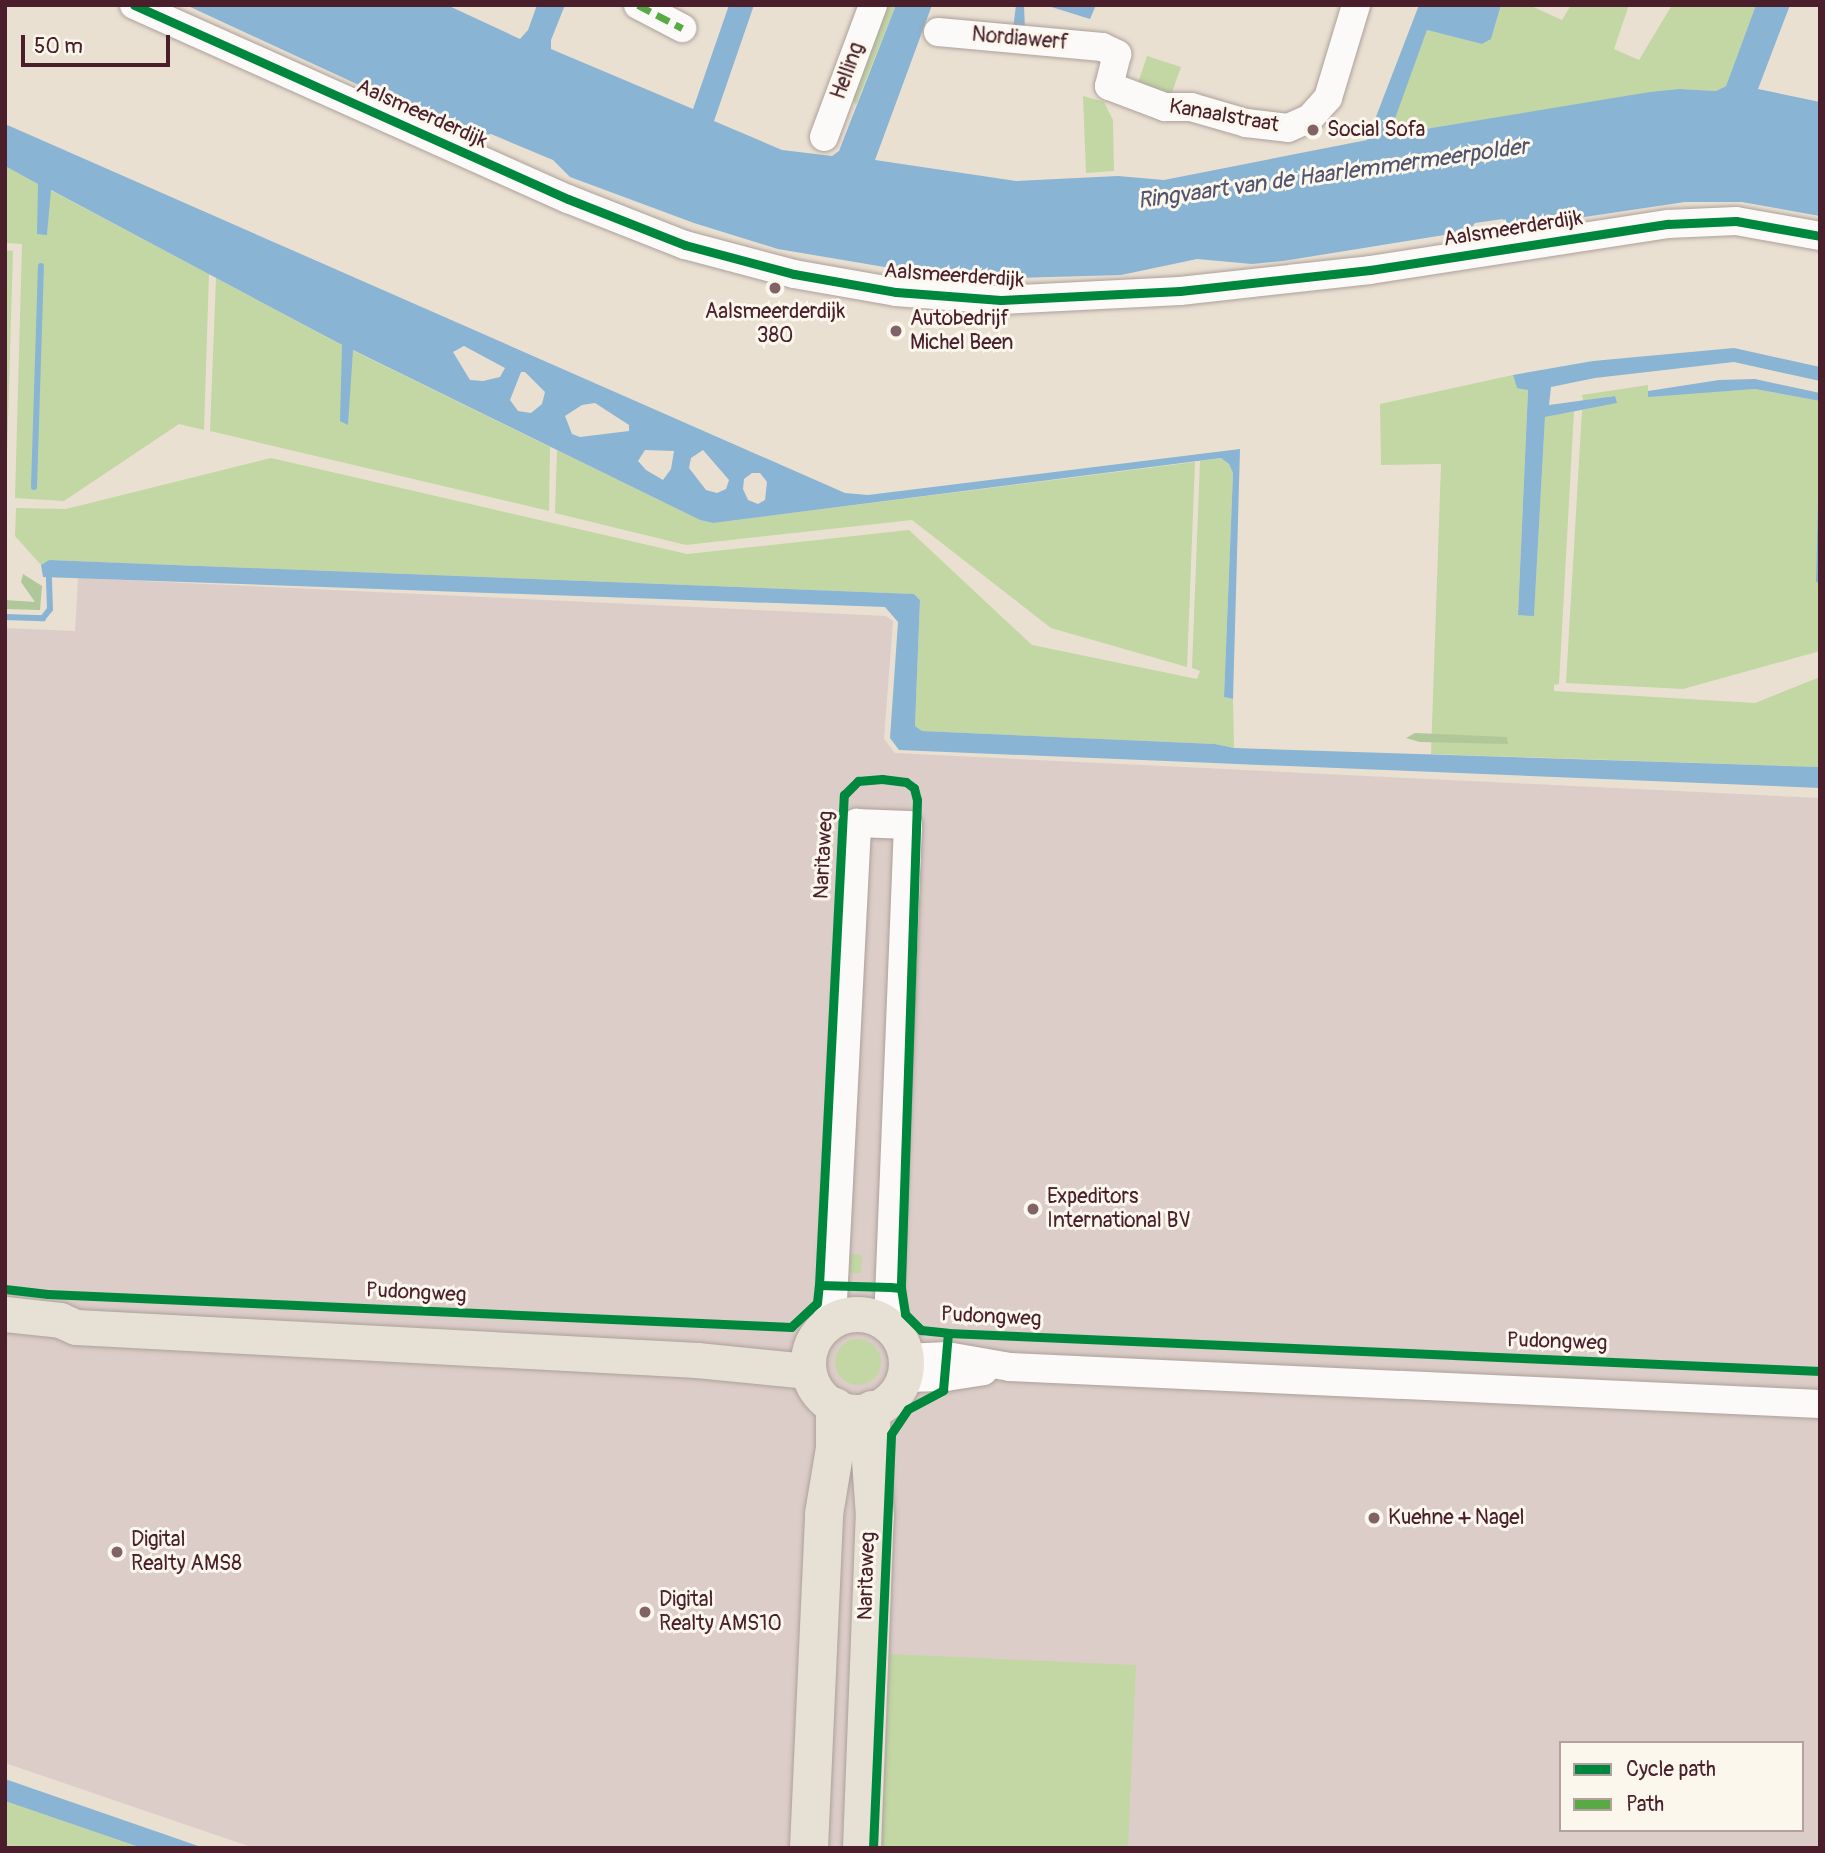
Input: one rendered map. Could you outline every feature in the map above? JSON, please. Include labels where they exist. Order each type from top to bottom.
[{"type":"highway","points":[[809,1848],[824,1514],[835,1448],[854,1408]]},
{"type":"highway","points":[[854,1408],[870,1446],[875,1517],[862,1848]]},
{"type":"main road","points":[[5,1314],[60,1320],[76,1327]]},
{"type":"main road","points":[[5,1336],[60,1332],[76,1327],[697,1360],[814,1349],[853,1314],[883,1321],[901,1356],[891,1397],[854,1408],[818,1392],[814,1349]]},
{"type":"street","name":"Aalsmeerderdijk","points":[[134,5],[568,199],[685,245],[794,274],[896,292],[1002,300],[1180,291],[1370,270],[1668,224],[1736,222],[1820,236]]},
{"type":"street","name":"Helling","points":[[824,137],[873,5]]},
{"type":"street","name":"Kanaalstraat","points":[[1102,47],[1117,54],[1109,86],[1165,107],[1191,107],[1246,123],[1288,128],[1310,118],[1328,98],[1356,5]]},
{"type":"street","points":[[644,6],[682,28]]},
{"type":"street","name":"Nordiawerf","points":[[938,32],[1102,47]]},
{"type":"street","name":"Naritaweg","points":[[814,1349],[833,1300],[857,822],[908,825],[889,1305],[901,1356]]},
{"type":"street","points":[[901,1356],[946,1377],[1010,1367],[1820,1404]]},
{"type":"shaded area","points":[[78,578],[886,616],[893,621],[884,739],[895,753],[1820,798],[1820,1848],[254,1848],[5,1763],[5,628],[75,631]]},
{"type":"green space","points":[[879,5],[896,5],[856,105],[845,86]]},
{"type":"green space","points":[[1501,5],[1529,5],[1562,20],[1571,5],[1629,5],[1614,49],[1639,60],[1672,5],[1756,5],[1726,86],[1716,91],[1680,89],[1388,135],[1427,30],[1482,44],[1491,39]]},
{"type":"green space","points":[[1147,56],[1181,67],[1170,98],[1137,86]]},
{"type":"green space","points":[[1083,96],[1104,102],[1113,120],[1114,171],[1086,173]]},
{"type":"green space","points":[[5,166],[38,184],[47,235],[50,190],[209,274],[204,430],[179,424],[64,501],[15,498],[22,244],[5,243]]},
{"type":"green space","points":[[5,250],[13,251],[7,456],[5,456]]},
{"type":"green space","points":[[216,278],[343,346],[348,424],[352,350],[550,447],[549,511],[210,431]]},
{"type":"green space","points":[[1513,375],[1517,388],[1528,389],[1518,614],[1534,615],[1545,417],[1574,411],[1559,684],[1554,685],[1554,691],[1755,703],[1820,677],[1820,767],[1431,754],[1441,464],[1381,465],[1380,404]]},
{"type":"green space","points":[[1648,385],[1648,396],[1755,389],[1820,401],[1816,582],[1820,583],[1820,651],[1683,689],[1566,683],[1582,410],[1616,403],[1613,396],[1583,401],[1582,395]]},
{"type":"green space","points":[[557,450],[700,520],[713,523],[1195,462],[1187,667],[1051,628],[912,520],[686,545],[555,513]]},
{"type":"green space","points":[[271,458],[687,554],[909,530],[1032,645],[1197,679],[1200,671],[1192,668],[1200,461],[1221,458],[1229,464],[1233,473],[1224,697],[1233,699],[1234,748],[1215,744],[922,731],[915,726],[920,600],[914,594],[49,560],[41,565],[15,536],[16,508],[66,509]]},
{"type":"green space","points":[[23,574],[42,586],[40,610],[5,609],[5,600],[35,602],[21,582]]},
{"type":"green space","points":[[1415,733],[1507,737],[1508,744],[1420,742],[1406,738]]},
{"type":"green space","points":[[850,1254],[862,1255],[861,1273],[850,1273]]},
{"type":"green space","points":[[858,1339],[874,1346],[881,1362],[874,1378],[858,1385],[842,1378],[835,1362],[842,1346]]},
{"type":"green space","points":[[890,1654],[1136,1665],[1128,1848],[881,1848]]},
{"type":"green space","points":[[5,1801],[142,1848],[5,1848]]},
{"type":"water","name":"Ringvaart van de Haarlemmermeerpolder","points":[[186,5],[447,5],[520,39],[528,30],[537,5],[565,5],[551,40],[551,49],[693,109],[729,5],[754,5],[714,121],[782,150],[832,156],[839,151],[896,5],[932,5],[875,160],[1016,181],[1118,176],[1164,180],[1367,140],[1419,5],[1501,5],[1491,39],[1482,44],[1427,30],[1389,135],[1650,92],[1680,89],[1716,91],[1726,86],[1756,5],[1790,5],[1758,89],[1820,102],[1820,216],[1742,202],[1685,202],[1510,228],[1503,219],[1475,223],[1469,231],[1252,264],[1197,259],[1121,275],[1015,278],[914,272],[778,249],[694,223],[570,177],[553,160],[491,134],[479,136],[374,92]]},
{"type":"water","points":[[1016,5],[1024,5],[1025,30],[1013,29]]},
{"type":"water","points":[[1045,5],[1096,5],[1090,19]]},
{"type":"water","points":[[5,124],[845,493],[868,495],[1240,449],[1233,699],[1224,697],[1233,473],[1229,464],[1221,458],[713,523],[700,520],[353,350],[348,425],[340,421],[342,345],[51,190],[47,235],[37,234],[38,184],[5,166]],"holes":[[[464,346],[505,368],[500,377],[483,381],[470,380],[453,352]],[[521,372],[525,372],[545,392],[542,404],[531,413],[518,411],[510,400]],[[595,403],[629,425],[629,431],[580,437],[572,434],[565,416],[582,405]],[[645,450],[674,451],[671,469],[663,480],[646,470],[638,461]],[[703,450],[729,480],[726,489],[717,493],[706,490],[689,468],[691,458]],[[752,473],[760,473],[767,482],[765,500],[758,504],[748,500],[743,489],[744,479]]]},
{"type":"water","points":[[1734,348],[1820,367],[1820,381],[1734,362],[1595,378],[1551,387],[1549,405],[1615,396],[1617,403],[1545,417],[1534,616],[1518,615],[1528,390],[1517,388],[1513,375],[1593,361]]},
{"type":"water","points":[[1755,379],[1820,393],[1820,401],[1755,389],[1648,397],[1648,391],[1719,380]]},
{"type":"water","points":[[1820,409],[1820,583],[1816,582]]},
{"type":"water","points":[[49,560],[914,594],[920,600],[915,726],[922,731],[1215,744],[1234,748],[1820,767],[1820,788],[899,750],[890,738],[898,622],[885,607],[43,577],[41,565]]},
{"type":"water","points":[[5,1779],[204,1848],[142,1848],[5,1801]]},
{"type":"waterway","points":[[34,487],[41,266]]},
{"type":"waterway","points":[[5,617],[43,618],[50,609],[49,577]]},
{"type":"marked path","points":[[638,5],[682,28]]},
{"type":"cycle path","points":[[134,5],[568,199],[685,245],[794,274],[896,292],[1001,300],[1180,291],[1370,270],[1668,224],[1736,221],[1820,236]]},
{"type":"cycle path","points":[[819,1285],[844,795],[858,781],[882,779],[906,782],[914,788],[917,800],[901,1288]]},
{"type":"cycle path","name":"Pudongweg","points":[[5,1289],[48,1294],[791,1327],[817,1303],[819,1285],[890,1287],[901,1288],[905,1314],[921,1330],[948,1333],[1820,1371]]},
{"type":"cycle path","name":"Pudongweg","points":[[873,1848],[891,1434],[908,1409],[943,1390],[948,1333]]},
{"type":"place","name":"Social Sofa","points":[[1313,130]]},
{"type":"place","name":"Aalsmeerderdijk 380","points":[[775,288]]},
{"type":"place","name":"Autobedrijf Michel Been","points":[[896,331]]},
{"type":"place","name":"Expeditors International BV","points":[[1033,1209]]},
{"type":"place","name":"Kuehne + Nagel","points":[[1374,1518]]},
{"type":"place","name":"Digital Realty AMS8","points":[[117,1552]]},
{"type":"place","name":"Digital Realty AMS10","points":[[645,1612]]}]
